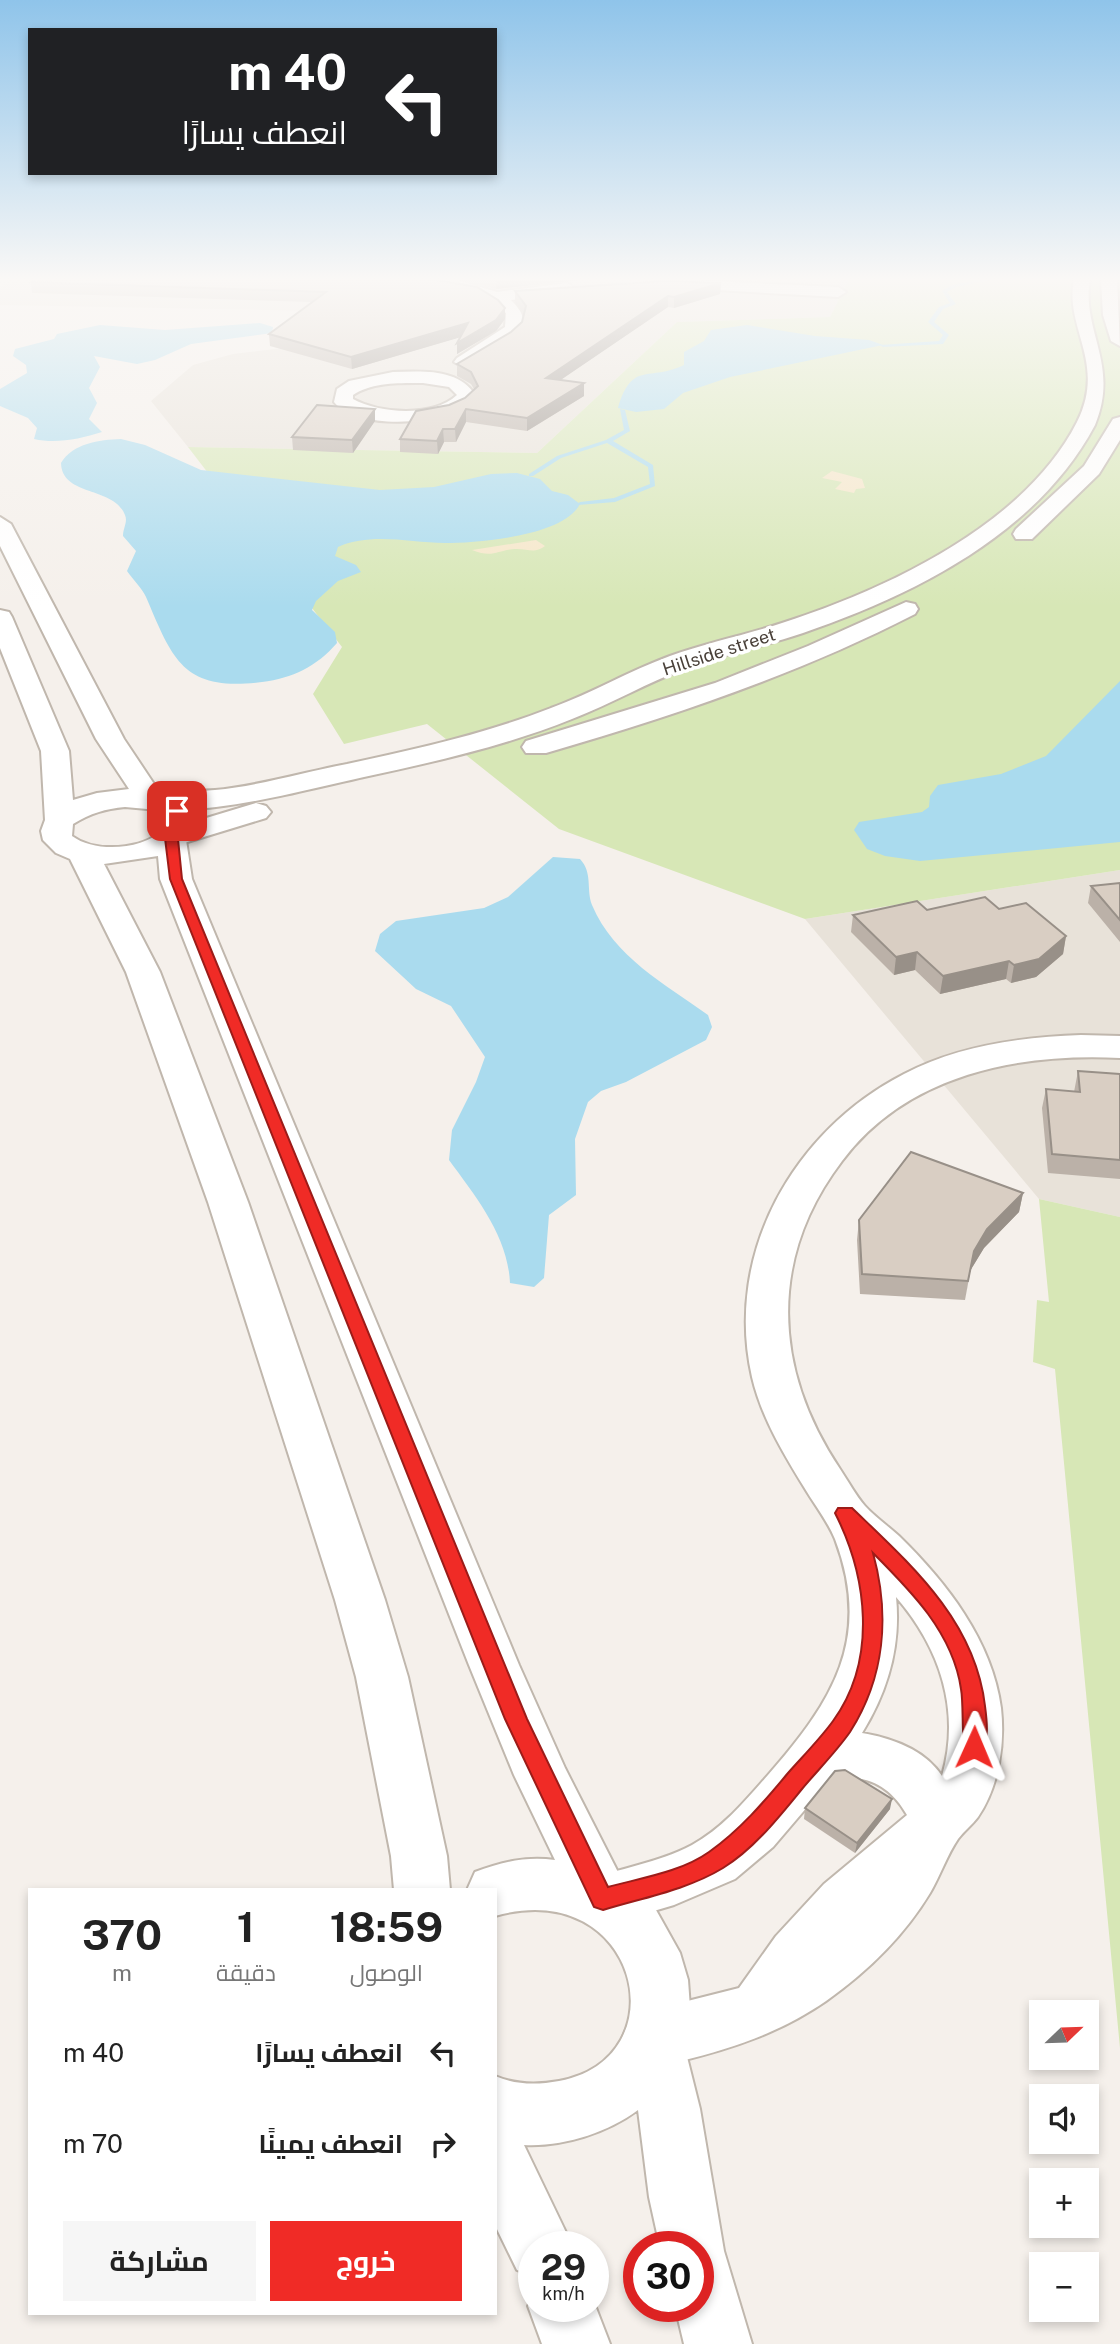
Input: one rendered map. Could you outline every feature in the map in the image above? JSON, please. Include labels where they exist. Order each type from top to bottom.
[{"type":"street","points":[[352,388],[342,397],[357,409],[395,415],[438,412],[464,401],[467,392],[462,388]]},
{"type":"street","name":"Hillside street","points":[[1095,388],[1094,403],[1075,444],[1039,487],[984,533],[876,596],[805,624],[678,662],[547,720],[458,747],[214,799],[131,797],[89,804],[72,837],[101,856],[141,852],[171,838],[256,813],[519,752],[732,686],[846,638],[977,568],[1040,522],[1079,485],[1103,455],[1120,423]]},
{"type":"street","points":[[0,524],[110,739],[150,799],[177,811],[181,820],[179,829],[171,838],[179,886],[494,1665],[541,1775],[603,1900]]},
{"type":"street","points":[[0,617],[55,751],[72,837],[143,972],[228,1202],[360,1600],[382,1677],[419,1856],[422,1888]]},
{"type":"street","points":[[678,662],[721,668],[733,679],[732,686]]},
{"type":"street","points":[[603,1900],[688,1874],[716,1860],[761,1822],[842,1726],[859,1690],[871,1653],[874,1616],[870,1580],[861,1545],[845,1513],[790,1424],[773,1375],[765,1326],[766,1281],[776,1240],[791,1202],[814,1167],[837,1140],[875,1108],[930,1075],[999,1052],[1060,1046],[1120,1047]]},
{"type":"street","points":[[652,2039],[759,2009],[808,1980],[852,1946],[888,1908],[918,1867],[938,1822],[960,1797],[972,1768],[976,1726],[972,1686],[959,1647],[937,1610],[911,1578],[845,1513]]},
{"type":"street","points":[[816,1759],[841,1753],[892,1764],[914,1779],[931,1799],[938,1822]]},
{"type":"street","points":[[497,1890],[516,1883],[554,1882],[603,1900],[624,1913],[648,1942],[660,1978],[660,2017],[647,2054],[621,2085],[584,2107],[543,2116],[497,2107]]},
{"type":"street","points":[[652,2039],[669,2109],[681,2197],[689,2231]]},
{"type":"street","points":[[497,2158],[532,2231]]},
{"type":"street","points":[[568,2322],[576,2344]]},
{"type":"street","points":[[712,2322],[718,2344]]},
{"type":"shaded area","points":[[166,388],[606,388],[537,453],[188,447],[151,401]]},
{"type":"shaded area","points":[[1120,870],[1120,1217],[1039,1199],[805,919]]},
{"type":"green space","points":[[606,388],[1120,388],[1120,870],[805,919],[559,829],[427,724],[344,744],[313,694],[342,647],[188,447],[537,453]]},
{"type":"green space","points":[[1039,1199],[1120,1217],[1120,2048],[1055,1369],[1033,1362],[1037,1300],[1049,1302]]},
{"type":"sand","points":[[832,471],[862,479],[865,488],[856,489],[854,493],[835,489],[842,482],[822,478]]},
{"type":"sand","points":[[536,540],[545,546],[534,550],[511,549],[491,554],[472,550]]},
{"type":"water","points":[[89,388],[97,403],[89,419],[102,432],[68,440],[34,439],[37,428],[28,418],[0,406],[0,389]]},
{"type":"water","points":[[626,388],[697,388],[683,393],[664,409],[636,412],[618,408]]},
{"type":"water","points":[[121,439],[145,445],[201,470],[380,490],[434,487],[491,474],[517,473],[540,479],[552,491],[568,495],[580,504],[571,515],[557,524],[519,536],[460,543],[378,539],[338,547],[335,556],[356,565],[361,572],[338,581],[316,601],[312,610],[335,632],[337,643],[312,665],[284,678],[235,684],[214,682],[184,667],[164,638],[144,594],[127,571],[136,551],[123,536],[126,518],[119,506],[110,499],[79,487],[64,474],[61,463],[72,451],[96,442]]},
{"type":"water","points":[[1120,681],[1120,842],[920,861],[885,856],[867,849],[854,830],[859,822],[922,812],[929,807],[930,796],[938,785],[1001,774],[1046,756]]},
{"type":"water","points":[[553,857],[580,859],[587,870],[592,905],[613,940],[642,968],[708,1015],[712,1027],[706,1040],[626,1082],[601,1091],[588,1102],[575,1139],[576,1195],[549,1215],[544,1278],[534,1287],[510,1283],[508,1266],[497,1233],[480,1203],[449,1160],[452,1130],[485,1057],[451,1006],[416,989],[375,951],[380,934],[396,921],[484,908],[508,897]]},
{"type":"building","points":[[475,388],[575,388],[527,418],[466,409],[455,429],[443,429],[437,441],[400,439],[416,411],[449,405],[465,398]]},
{"type":"building","points":[[317,405],[375,409],[352,440],[292,437]]},
{"type":"building","points":[[1120,883],[1120,920],[1091,886]]},
{"type":"building","points":[[985,897],[999,909],[1026,903],[1066,936],[1039,959],[1014,965],[1009,961],[943,976],[917,952],[896,957],[853,915],[917,901],[927,910]]},
{"type":"building","points":[[1078,1071],[1120,1074],[1120,1160],[1052,1154],[1046,1089],[1080,1092]]},
{"type":"building","points":[[911,1152],[1023,1193],[987,1229],[974,1251],[968,1281],[862,1274],[859,1220]]},
{"type":"building","points":[[845,1770],[892,1799],[857,1843],[805,1808],[835,1771]]},
{"type":"waterway","points":[[608,441],[627,431],[622,410]]},
{"type":"waterway","points":[[531,475],[559,457],[608,441]]},
{"type":"waterway","points":[[580,504],[615,500],[653,485],[651,466],[608,441]]},
{"type":"route","points":[[177,811],[181,820],[179,829],[171,838],[176,879],[516,1719],[603,1900],[688,1874],[716,1860],[740,1843],[842,1726],[859,1690],[871,1653],[874,1616],[870,1580],[861,1545],[845,1513],[911,1578],[937,1610],[959,1647],[972,1686],[976,1726],[974,1747]]}]
